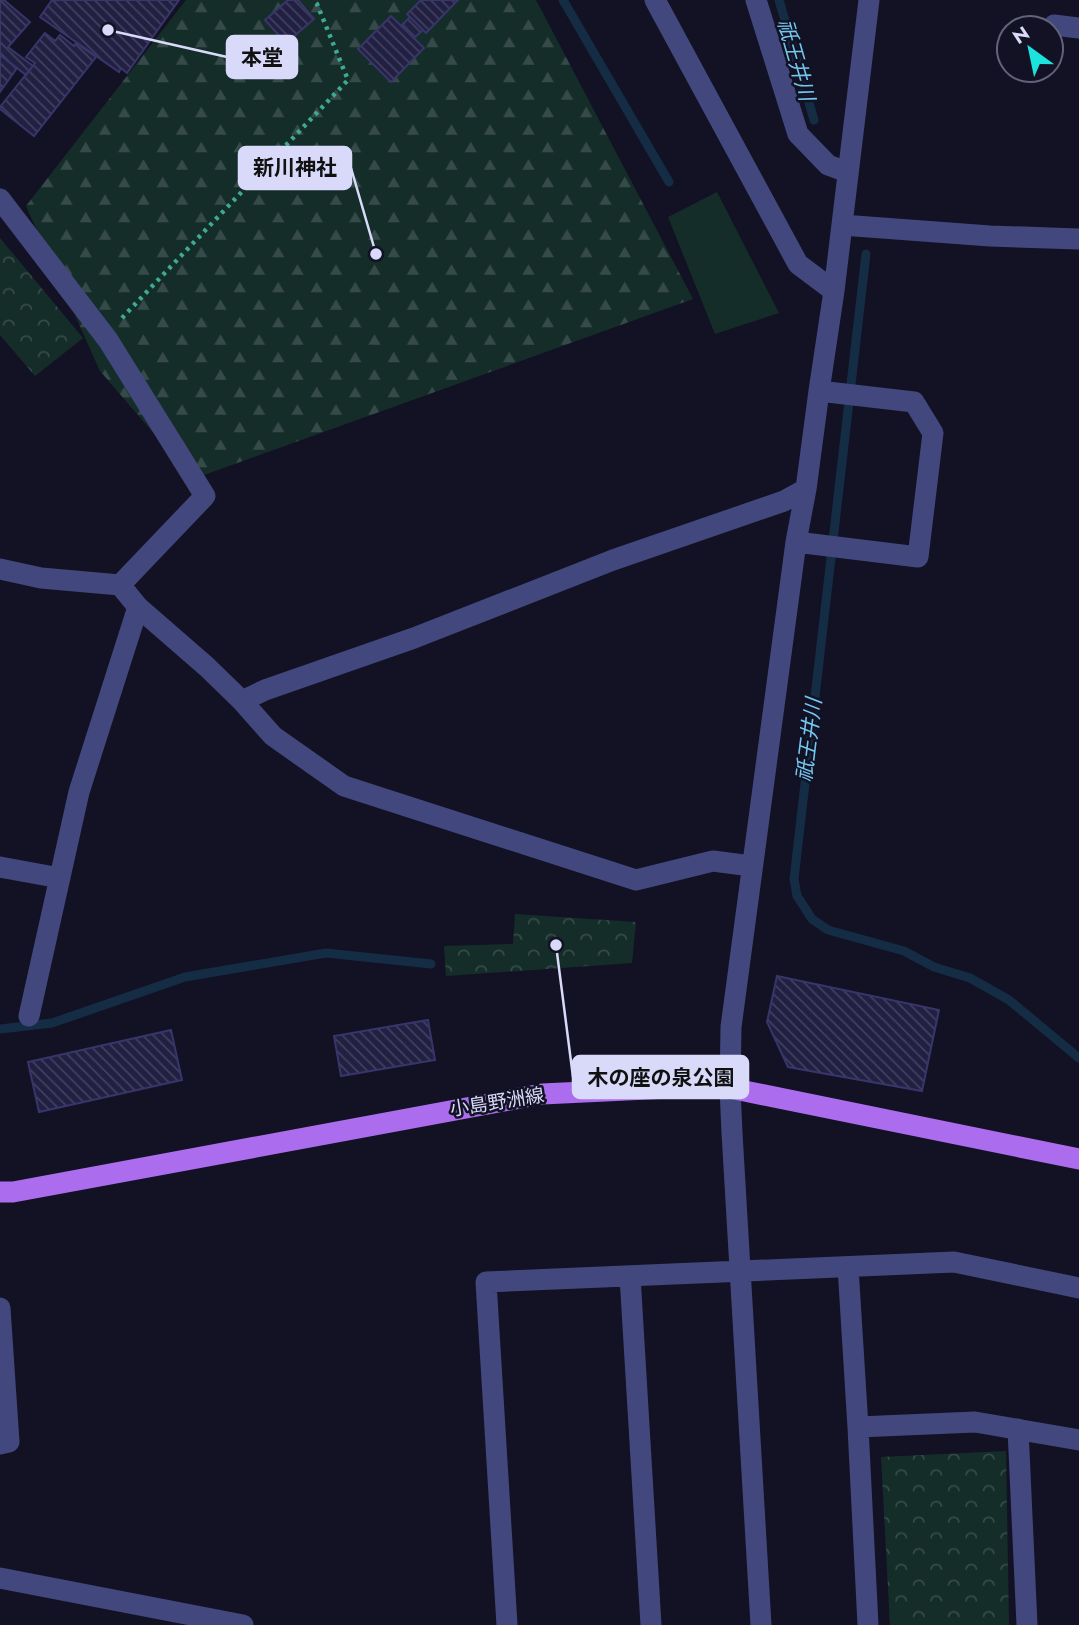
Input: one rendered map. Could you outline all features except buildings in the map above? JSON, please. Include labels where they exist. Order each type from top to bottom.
[{"type":"main road","name":"小島野洲線","points":[[0,1192],[542,1094],[730,1087],[1079,1159]]},
{"type":"street","points":[[655,0],[798,264],[834,291]]},
{"type":"street","points":[[756,0],[797,134],[828,165],[848,172]]},
{"type":"street","points":[[761,1625],[730,1087],[730,1027],[796,542],[834,291],[870,0]]},
{"type":"street","points":[[0,199],[105,336],[205,496],[120,584]]},
{"type":"street","points":[[842,225],[990,236],[1079,239]]},
{"type":"street","points":[[796,542],[918,557],[933,433],[914,402],[819,391]]},
{"type":"street","points":[[242,701],[265,690],[414,638],[613,560],[784,501],[806,489]]},
{"type":"street","points":[[0,569],[41,578],[120,584],[138,607],[207,667],[273,736],[344,786],[636,880],[713,862],[751,866]]},
{"type":"street","points":[[29,1016],[79,792],[138,607]]},
{"type":"street","points":[[0,867],[60,878]]},
{"type":"street","points":[[507,1625],[486,1282],[954,1262],[1079,1288]]},
{"type":"street","points":[[848,1267],[868,1625]]},
{"type":"street","points":[[630,1276],[651,1625]]},
{"type":"street","points":[[0,1308],[9,1442],[0,1444]]},
{"type":"street","points":[[858,1427],[975,1422],[1079,1440]]},
{"type":"street","points":[[1018,1429],[1027,1625]]},
{"type":"street","points":[[0,1578],[213,1622],[243,1625]]},
{"type":"path","points":[[105,336],[348,80],[313,0]]},
{"type":"green space","points":[[186,0],[536,0],[693,299],[193,479],[100,371],[26,206]]},
{"type":"green space","points":[[717,192],[779,313],[715,334],[668,217]]},
{"type":"green space","points":[[0,238],[83,338],[35,376],[0,335]]},
{"type":"green space","points":[[515,914],[636,922],[632,963],[446,976],[444,946],[513,944]]},
{"type":"green space","points":[[1006,1451],[1009,1625],[890,1625],[881,1457]]},
{"type":"waterway","points":[[563,0],[669,182]]},
{"type":"waterway","name":"祇王井川","points":[[779,0],[814,120]]},
{"type":"waterway","name":"祇王井川","points":[[866,254],[794,879],[797,896],[812,919],[828,930],[904,951],[934,967],[970,978],[1009,1000],[1079,1058]]},
{"type":"waterway","points":[[0,1029],[52,1023],[185,977],[326,953],[431,964]]},
{"type":"place","name":"本堂","points":[[108,30]]},
{"type":"place","name":"新川神社","points":[[376,254]]},
{"type":"place","name":"木の座の泉公園","points":[[556,945]]}]
